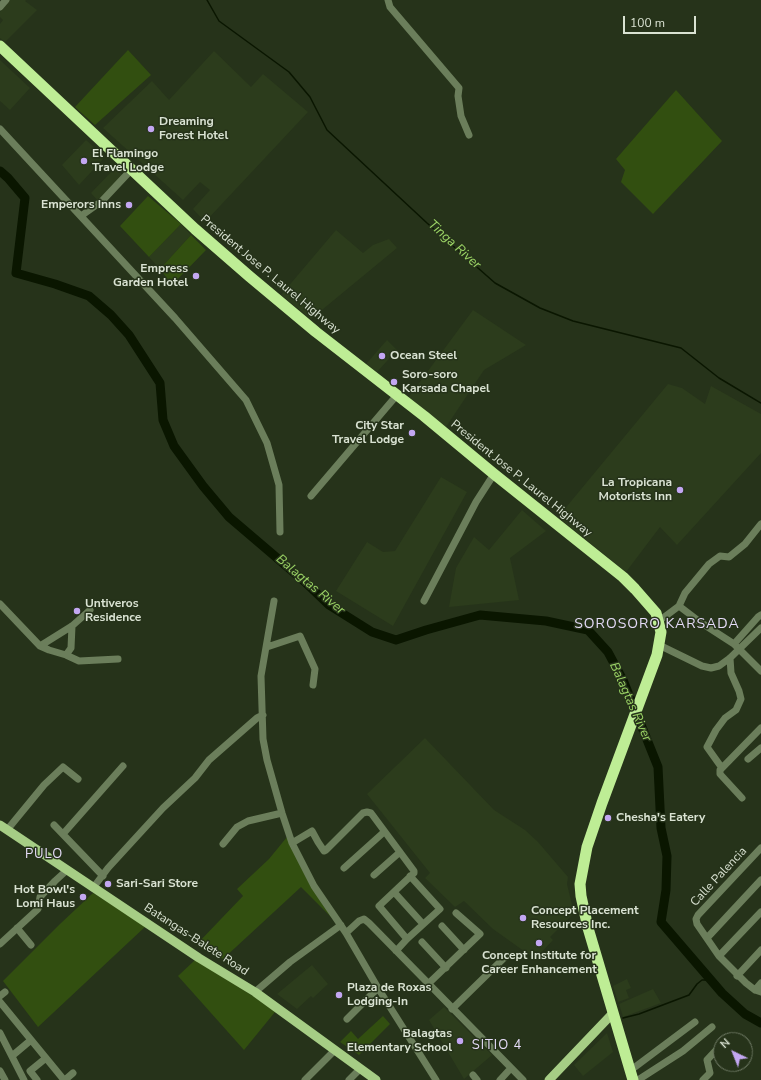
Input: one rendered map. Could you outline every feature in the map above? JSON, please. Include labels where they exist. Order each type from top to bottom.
[{"type":"highway","name":"President Jose P. Laurel Highway","points":[[0,46],[185,219],[249,276],[310,327],[424,416],[623,577],[656,613],[661,632],[660,645],[587,847],[580,884],[588,928],[632,1075]]},
{"type":"main road","name":"Batangas-Balete Road","points":[[4,828],[199,958],[255,992],[376,1080]]},
{"type":"main road","points":[[549,1080],[613,1014]]},
{"type":"street","points":[[0,7],[6,0]]},
{"type":"street","points":[[388,0],[390,7],[459,88],[458,96],[461,116],[469,135]]},
{"type":"street","points":[[0,129],[175,318],[246,400],[267,443],[279,485],[280,532]]},
{"type":"street","points":[[81,216],[102,201],[132,169]]},
{"type":"street","points":[[311,496],[397,395]]},
{"type":"street","points":[[424,601],[476,502],[494,474]]},
{"type":"street","points":[[659,621],[679,606],[686,593],[709,564],[720,556],[729,557],[745,544],[761,524]]},
{"type":"street","points":[[274,601],[261,676],[263,739],[267,760],[292,843],[314,886],[341,925],[378,988],[436,1080]]},
{"type":"street","points":[[0,604],[40,646],[79,661],[118,659]]},
{"type":"street","points":[[679,606],[700,622],[737,646],[761,671]]},
{"type":"street","points":[[40,646],[72,626],[90,610]]},
{"type":"street","points":[[660,645],[702,666],[711,668],[718,666],[730,658],[758,616],[761,615]]},
{"type":"street","points":[[66,655],[71,648],[72,626]]},
{"type":"street","points":[[737,646],[761,628]]},
{"type":"street","points":[[267,647],[300,636],[315,668],[313,685]]},
{"type":"street","points":[[722,768],[707,748],[716,730],[725,718],[736,710],[741,699],[731,673],[730,658]]},
{"type":"street","points":[[93,888],[108,868],[163,808],[195,778],[209,760],[263,715]]},
{"type":"street","points":[[742,798],[720,774],[722,768],[761,728]]},
{"type":"street","points":[[748,759],[761,748]]},
{"type":"street","points":[[62,834],[123,766]]},
{"type":"street","points":[[4,828],[44,784],[63,767],[78,779]]},
{"type":"street","points":[[292,843],[312,831],[324,851],[363,813],[367,812],[370,814],[414,871],[414,873],[379,906],[407,938]]},
{"type":"street","points":[[224,844],[237,828],[248,821],[282,813]]},
{"type":"street","points":[[54,825],[103,876]]},
{"type":"street","points":[[344,868],[384,832]]},
{"type":"street","name":"Calle Palencia","points":[[758,991],[737,976],[707,938],[697,924],[696,919],[698,915],[761,848]]},
{"type":"street","points":[[374,875],[400,852]]},
{"type":"street","points":[[0,944],[38,909],[40,897],[67,870]]},
{"type":"street","points":[[396,951],[422,924],[440,910],[410,876]]},
{"type":"street","points":[[707,938],[761,880]]},
{"type":"street","points":[[394,892],[422,924]]},
{"type":"street","points":[[720,956],[761,912]]},
{"type":"street","points":[[428,984],[480,934],[456,913]]},
{"type":"street","points":[[346,933],[359,921],[364,919],[512,1068],[522,1080]]},
{"type":"street","points":[[255,992],[290,962],[341,925]]},
{"type":"street","points":[[442,926],[464,950]]},
{"type":"street","points":[[17,928],[31,945]]},
{"type":"street","points":[[422,942],[446,968]]},
{"type":"street","points":[[737,976],[761,950]]},
{"type":"street","points":[[452,1009],[504,958]]},
{"type":"street","points":[[758,991],[761,983]]},
{"type":"street","points":[[347,1019],[378,988]]},
{"type":"street","points":[[0,1002],[65,1080],[73,1073]]},
{"type":"street","points":[[632,1075],[695,1022]]},
{"type":"street","points":[[638,1080],[683,1051],[712,1027]]},
{"type":"street","points":[[0,1033],[24,1080]]},
{"type":"street","points":[[12,1056],[31,1040]]},
{"type":"street","points":[[305,1080],[335,1050]]},
{"type":"street","points":[[703,1080],[710,1073],[707,1060],[713,1054]]},
{"type":"street","points":[[37,1080],[30,1071],[46,1058]]},
{"type":"street","points":[[500,1080],[512,1068]]},
{"type":"street","points":[[349,1080],[360,1069]]},
{"type":"street","points":[[0,1071],[4,1080]]},
{"type":"shaded area","points":[[10,0],[26,0],[25,1],[37,10],[5,42],[0,38],[0,24],[3,20],[0,17],[0,12]]},
{"type":"shaded area","points":[[214,51],[251,87],[263,74],[308,112],[205,222],[193,209],[210,190],[200,182],[183,200],[103,128],[152,81],[169,100]]},
{"type":"shaded area","points":[[0,60],[30,88],[10,110],[0,101]]},
{"type":"shaded area","name":"El Flamingo Travel Lodge","points":[[86,140],[105,157],[79,185],[62,165]]},
{"type":"shaded area","points":[[115,168],[123,176],[99,202],[91,193]]},
{"type":"shaded area","points":[[181,224],[191,235],[160,269],[149,257]]},
{"type":"shaded area","points":[[336,230],[363,253],[373,245],[389,239],[397,248],[311,319],[281,295]]},
{"type":"shaded area","points":[[473,310],[526,345],[484,370],[446,427],[408,398]]},
{"type":"shaded area","name":"Ocean Steel","points":[[387,340],[397,350],[377,372],[366,364]]},
{"type":"shaded area","name":"La Tropicana Motorists Inn","points":[[668,384],[682,388],[705,404],[711,386],[761,414],[761,453],[677,545],[660,527],[626,572],[558,517]]},
{"type":"shaded area","points":[[441,477],[467,492],[393,626],[336,591],[367,542],[383,552],[395,551]]},
{"type":"shaded area","points":[[522,510],[546,531],[510,558],[519,600],[449,607],[456,568],[474,537],[489,550]]},
{"type":"shaded area","points":[[425,738],[494,810],[525,830],[538,842],[568,877],[567,884],[574,913],[550,937],[553,940],[535,959],[493,929],[464,901],[455,907],[425,878],[430,873],[367,794]]},
{"type":"shaded area","points":[[312,965],[328,984],[313,998],[311,996],[297,1009],[277,994]]},
{"type":"shaded area","points":[[627,979],[631,988],[626,990],[629,998],[618,1002],[613,986]]},
{"type":"shaded area","points":[[653,989],[661,1003],[623,1017],[619,1004]]},
{"type":"shaded area","name":"Balagtas Elementary School","points":[[444,1007],[492,1055],[464,1079],[429,1020]]},
{"type":"shaded area","points":[[607,1033],[613,1052],[583,1076],[574,1065]]},
{"type":"green space","points":[[128,50],[151,75],[95,125],[75,107]]},
{"type":"green space","points":[[676,90],[722,141],[653,214],[621,182],[625,170],[616,159]]},
{"type":"green space","points":[[148,196],[181,224],[149,257],[120,226]]},
{"type":"green space","points":[[191,235],[206,250],[172,285],[160,269]]},
{"type":"green space","points":[[287,837],[338,924],[301,887],[223,959],[198,943],[243,896],[237,889],[269,859]]},
{"type":"green space","points":[[93,893],[146,926],[38,1027],[3,981]]},
{"type":"green space","points":[[195,960],[253,996],[275,1012],[244,1050],[178,976]]},
{"type":"green space","points":[[383,1016],[390,1024],[359,1055],[340,1042],[351,1031],[358,1039]]},
{"type":"waterway","name":"Tinga River","points":[[207,0],[219,21],[289,72],[310,97],[327,130],[427,223],[495,283],[540,308],[573,321],[681,348],[719,378],[761,403]]},
{"type":"waterway","name":"Balagtas River","points":[[0,171],[25,198],[16,273],[55,284],[89,296],[111,315],[129,335],[160,383],[163,420],[174,446],[203,486],[229,517],[304,581],[329,605],[372,632],[396,640],[480,615],[546,621],[588,630],[608,652],[623,680],[658,767],[661,828],[667,856],[666,890],[661,922],[722,993],[745,1014],[761,1023]]},
{"type":"waterway","points":[[623,1018],[639,1014],[689,995],[702,980],[711,980]]},
{"type":"place","name":"Dreaming Forest Hotel","points":[[151,129]]},
{"type":"place","name":"El Flamingo Travel Lodge","points":[[84,161]]},
{"type":"place","name":"Emperors Inns","points":[[129,205]]},
{"type":"place","name":"Empress Garden Hotel","points":[[196,276]]},
{"type":"place","name":"Ocean Steel","points":[[382,356]]},
{"type":"place","name":"Soro-soro Karsada Chapel","points":[[394,382]]},
{"type":"place","name":"City Star Travel Lodge","points":[[412,433]]},
{"type":"place","name":"La Tropicana Motorists Inn","points":[[680,490]]},
{"type":"place","name":"Untiveros Residence","points":[[77,611]]},
{"type":"place","name":"Chesha's Eatery","points":[[608,818]]},
{"type":"place","name":"Sari-Sari Store","points":[[108,884]]},
{"type":"place","name":"Hot Bowl's Lomi Haus","points":[[83,897]]},
{"type":"place","name":"Concept Placement Resources Inc.","points":[[523,918]]},
{"type":"place","name":"Concept Institute for Career Enhancement","points":[[539,943]]},
{"type":"place","name":"Plaza de Roxas Lodging-In","points":[[339,995]]},
{"type":"place","name":"Balagtas Elementary School","points":[[460,1041]]},
{"type":"district","name":"SOROSORO KARSADA","points":[[657,625]]},
{"type":"district","name":"PULO","points":[[44,855]]},
{"type":"district","name":"SITIO 4","points":[[497,1046]]}]
